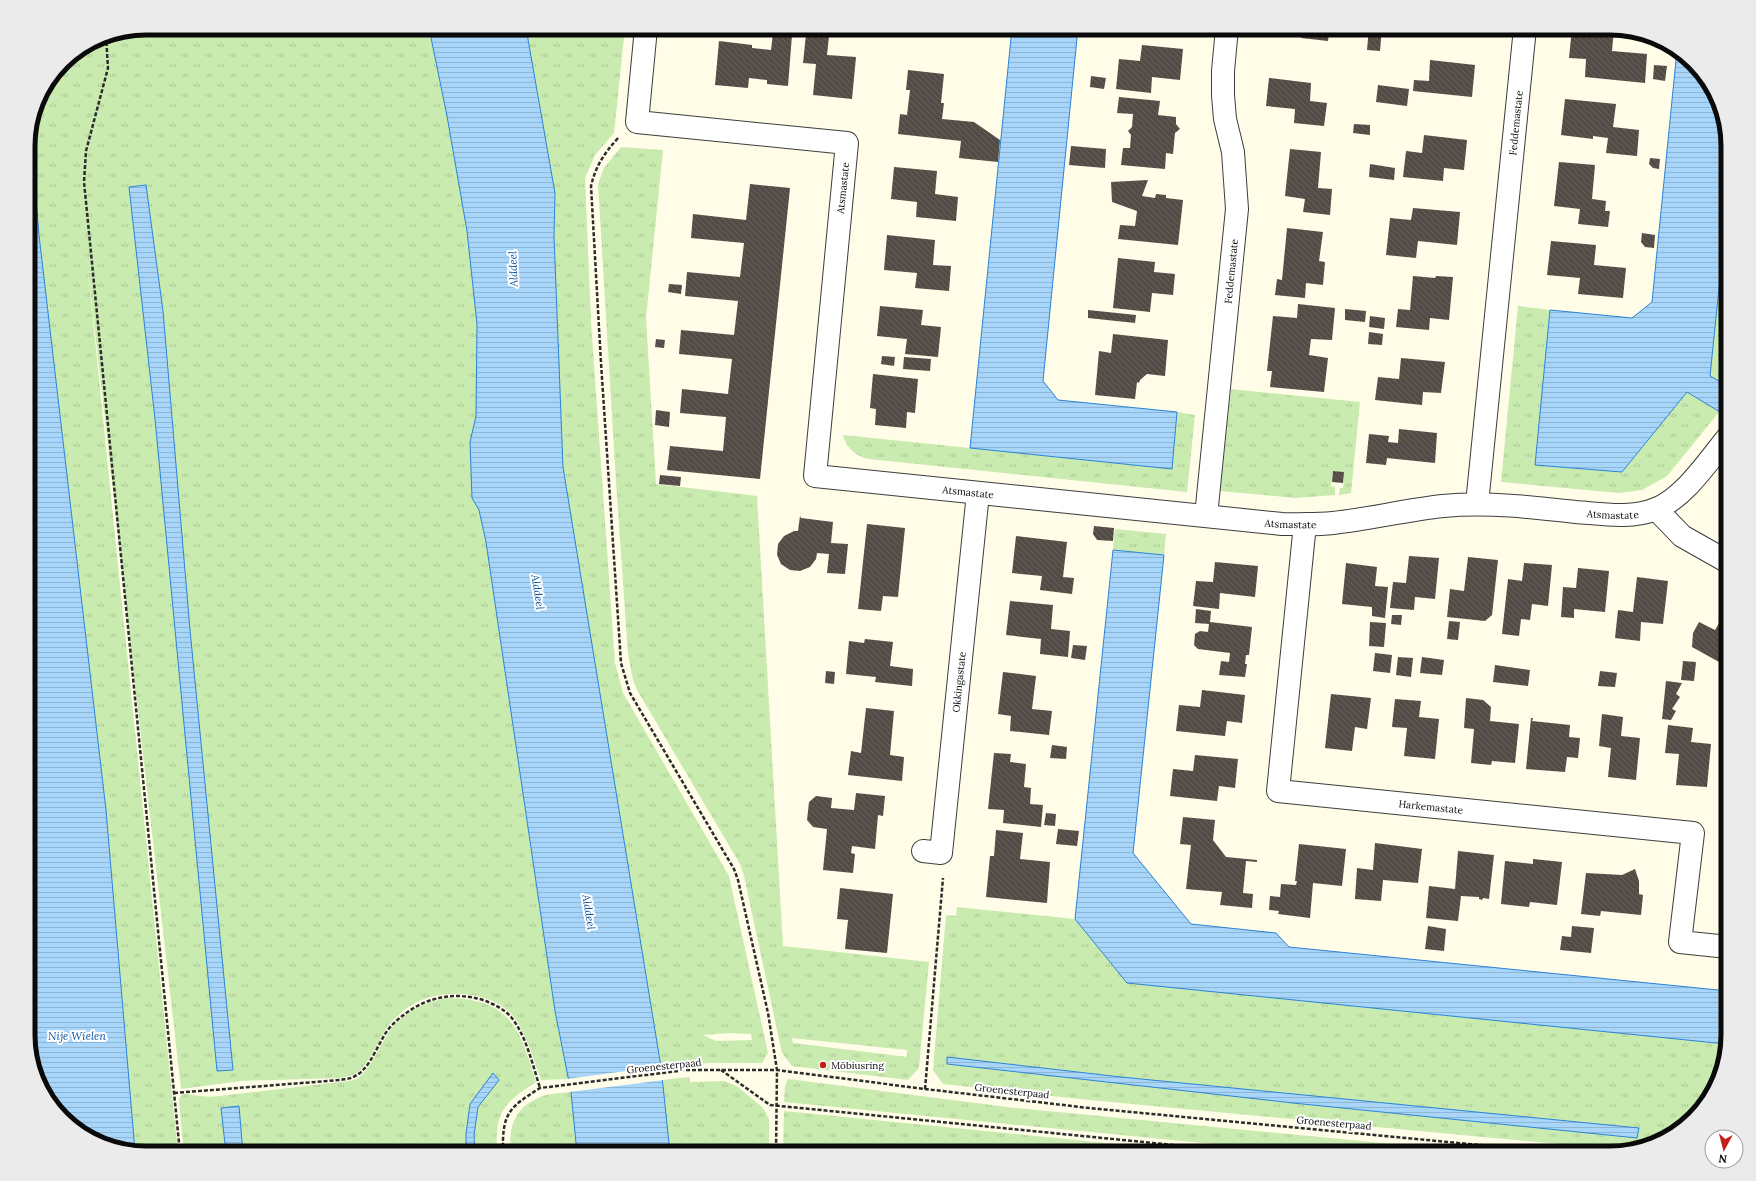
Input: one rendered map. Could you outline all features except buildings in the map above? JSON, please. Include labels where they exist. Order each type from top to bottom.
[{"type":"street","points":[[637,122],[645,35]]},
{"type":"street","name":"Feddemastate","points":[[1206,516],[1237,209],[1235,165],[1225,119],[1223,94],[1223,71],[1227,35]]},
{"type":"street","name":"Feddemastate","points":[[1477,504],[1524,35]]},
{"type":"street","name":"Atsmastate","points":[[637,122],[847,143],[815,476],[1282,524],[1332,523],[1443,506],[1477,504],[1510,505],[1612,515],[1636,515],[1656,509],[1673,500],[1721,445]]},
{"type":"street","name":"Okkingastate","points":[[932,852],[978,493]]},
{"type":"street","points":[[1656,509],[1682,536],[1721,558]]},
{"type":"street","name":"Harkemastate","points":[[1305,524],[1278,791],[1693,833],[1680,942],[1721,946]]},
{"type":"path","points":[[106,42],[108,68],[86,152],[84,182],[179,1146]]},
{"type":"path","points":[[637,122],[623,132],[606,151],[595,170],[591,186],[600,363],[621,663],[630,693],[734,869],[768,1013],[777,1070],[776,1146]]},
{"type":"path","points":[[925,1089],[943,883],[932,852]]},
{"type":"path","points":[[174,1093],[340,1080],[355,1076],[364,1069],[390,1027],[404,1012],[433,998],[447,995],[474,997],[500,1007],[511,1017],[518,1028],[528,1052],[540,1088]]},
{"type":"path","name":"Groenesterpaad","points":[[503,1146],[505,1119],[519,1101],[540,1088],[686,1070],[777,1070],[925,1089],[1097,1108],[1491,1146]]},
{"type":"path","points":[[721,1070],[762,1101],[770,1105],[1183,1146]]},
{"type":"green space","points":[[139,35],[430,35],[447,116],[467,231],[477,324],[476,416],[470,442],[472,498],[479,510],[486,542],[555,1011],[569,1079],[541,1080],[526,1038],[513,1016],[502,1006],[489,1000],[474,995],[459,994],[427,998],[402,1012],[387,1027],[364,1066],[360,1071],[353,1075],[340,1078],[241,1081],[181,1089],[87,261],[177,1146],[135,1145],[106,810],[39,235],[35,188],[35,139],[37,124],[46,97],[60,76],[84,54],[104,43],[124,37]],"holes":[[[146,185],[163,311],[190,630],[233,1070],[217,1070],[155,419],[129,188]]]},
{"type":"green space","points":[[527,35],[624,35],[614,133],[595,155],[585,178],[591,322],[615,663],[623,693],[729,876],[768,1053],[762,1063],[709,1063],[661,1067],[563,467],[554,236],[555,193]],"holes":[[[730,1033],[751,1034],[752,1040],[716,1041],[703,1035]]]},
{"type":"green space","points":[[621,147],[663,150],[646,318],[656,484],[757,496],[783,946],[929,962],[919,1068],[908,1080],[792,1066],[782,1053],[744,876],[740,864],[637,690],[633,680],[628,654],[598,184],[604,168]],"holes":[[[792,1038],[907,1050],[907,1057],[793,1043]]]},
{"type":"green space","points":[[1721,269],[1721,382],[1710,376]]},
{"type":"green space","points":[[1518,306],[1550,310],[1535,465],[1622,472],[1687,392],[1719,412],[1667,476],[1642,490],[1619,493],[1501,482]]},
{"type":"green space","points":[[1231,389],[1360,402],[1351,493],[1339,495],[1340,488],[1343,488],[1344,472],[1333,471],[1331,486],[1335,487],[1335,495],[1296,498],[1220,491]]},
{"type":"green space","points":[[1177,412],[1195,415],[1187,492],[869,459],[856,454],[849,448],[843,435],[1172,469]]},
{"type":"green space","points":[[1115,529],[1166,534],[1164,555],[1113,550]]},
{"type":"green space","points":[[957,907],[1075,919],[1127,983],[1720,1043],[1720,1049],[1715,1071],[1710,1084],[1702,1097],[1683,1118],[1659,1135],[1646,1140],[1624,1145],[1610,1146],[1579,1146],[1079,1099],[943,1084],[933,1070],[946,915],[956,916]],"holes":[[[947,1057],[1121,1077],[1639,1128],[1637,1138],[1293,1103],[947,1064]]]},
{"type":"green space","points":[[447,998],[469,1000],[486,1004],[499,1011],[509,1020],[524,1046],[536,1082],[515,1097],[503,1110],[499,1118],[497,1128],[497,1146],[475,1146],[474,1135],[478,1107],[499,1080],[493,1073],[466,1134],[466,1146],[242,1146],[239,1106],[221,1108],[225,1146],[183,1146],[179,1099],[184,1094],[210,1097],[350,1081],[356,1079],[371,1063],[391,1029],[409,1012],[431,1002]]},
{"type":"green space","points":[[690,1077],[690,1082],[725,1081],[738,1087],[763,1108],[769,1119],[769,1146],[669,1146],[662,1080]]},
{"type":"green space","points":[[788,1079],[1015,1108],[1413,1146],[1233,1146],[784,1102],[785,1086]]},
{"type":"green space","points":[[571,1092],[576,1146],[510,1146],[512,1126],[520,1111],[533,1100],[553,1094]]},
{"type":"green space","points":[[784,1111],[1136,1146],[783,1146]]},
{"type":"water","name":"Alddeel","points":[[430,35],[527,35],[555,193],[554,236],[563,467],[661,1067],[669,1146],[576,1146],[571,1092],[555,1011],[486,542],[479,510],[472,498],[470,442],[476,416],[477,324],[467,231],[447,116]]},
{"type":"water","points":[[1009,35],[1077,35],[1043,381],[1058,400],[1177,412],[1172,469],[970,448],[1011,38]]},
{"type":"water","points":[[1676,57],[1693,73],[1710,97],[1717,117],[1720,132],[1721,269],[1710,376],[1721,382],[1721,413],[1687,392],[1622,472],[1535,465],[1550,310],[1632,318],[1652,302]]},
{"type":"water","points":[[146,185],[163,311],[190,630],[233,1070],[217,1071],[155,419],[129,187]]},
{"type":"water","name":"Nije Wielen","points":[[35,188],[39,235],[106,810],[135,1145],[117,1142],[97,1135],[73,1118],[58,1103],[43,1077],[35,1042]]},
{"type":"water","points":[[1113,550],[1164,555],[1133,853],[1191,924],[1276,933],[1289,947],[1721,990],[1720,1043],[1127,983],[1075,919]]},
{"type":"water","points":[[947,1057],[1121,1077],[1639,1128],[1637,1138],[1293,1103],[947,1064]]},
{"type":"water","points":[[493,1073],[499,1080],[478,1107],[474,1135],[475,1146],[466,1146],[470,1104]]},
{"type":"water","points":[[239,1106],[242,1146],[225,1146],[221,1108]]},
{"type":"pier","points":[[663,1066],[664,1080],[569,1092],[567,1079]]},
{"type":"place","name":"Möbiusring","points":[[823,1065]]}]
